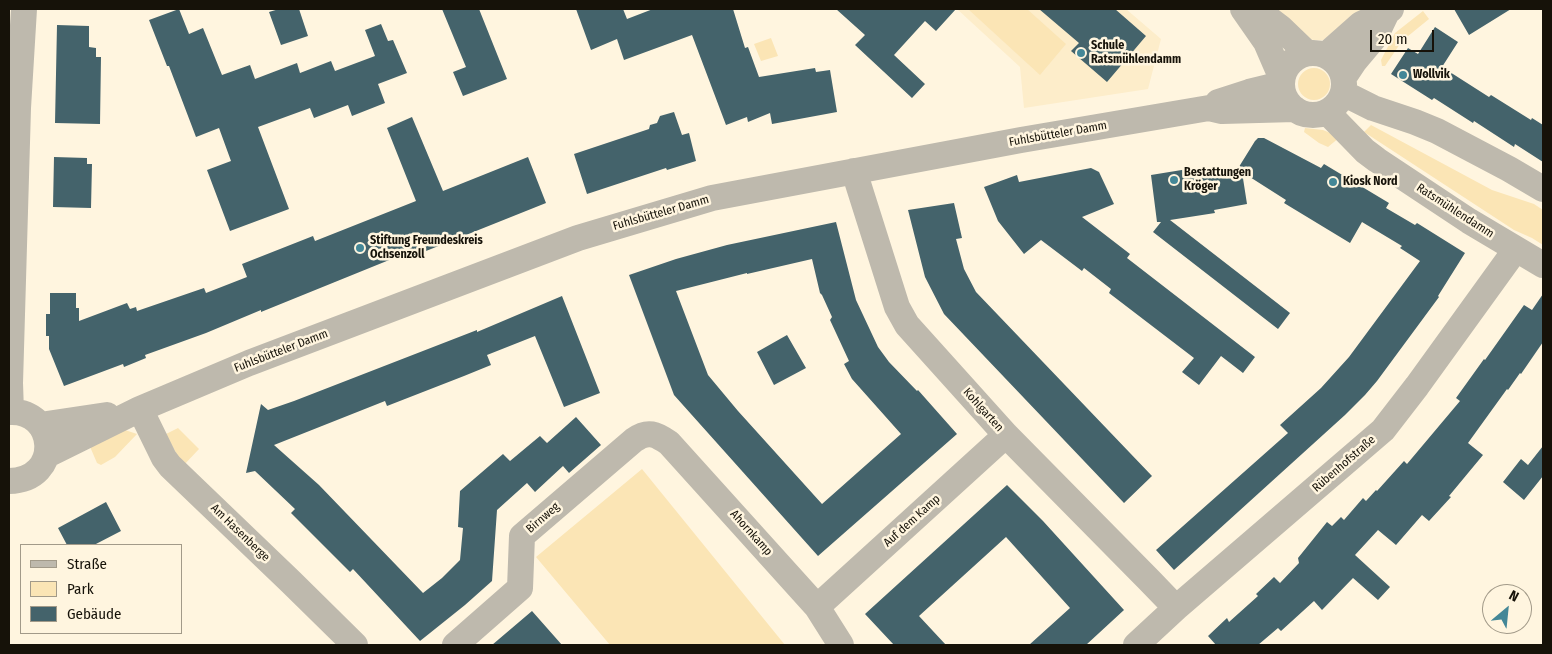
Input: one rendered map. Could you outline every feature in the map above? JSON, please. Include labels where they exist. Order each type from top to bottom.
[{"type":"street","points":[[9,481],[20,481],[32,476],[41,467],[47,455],[47,442],[40,425],[24,413],[10,412],[18,108],[24,9]]},
{"type":"street","points":[[1243,9],[1266,42],[1288,102],[1295,109],[1310,115],[1319,114],[1338,94],[1354,62],[1375,37],[1389,10]]},
{"type":"street","name":"Ratsmühlendamm","points":[[1256,9],[1316,54],[1334,60],[1341,68],[1338,94],[1365,151],[1469,221],[1543,265]]},
{"type":"street","points":[[1282,82],[1285,70],[1290,62],[1298,56],[1316,54],[1361,24],[1389,10]]},
{"type":"street","name":"Fuhlsbütteler Damm","points":[[1209,108],[1220,101],[1282,82]]},
{"type":"street","name":"Ratsmühlendamm","points":[[1338,94],[1437,131],[1543,189]]},
{"type":"street","name":"Fuhlsbütteler Damm","points":[[47,455],[140,409],[249,363],[578,238],[712,198],[1021,140],[1209,108],[1222,111],[1295,109]]},
{"type":"street","name":"Kohlgarten","points":[[854,171],[898,307],[907,325],[1006,435],[1176,608]]},
{"type":"street","name":"Rübenhofstraße","points":[[1136,645],[1176,608],[1383,430],[1516,249]]},
{"type":"street","name":"Fuhlsbütteler Damm","points":[[40,425],[70,422],[140,409]]},
{"type":"street","name":"Am Hasenberge","points":[[140,409],[164,458],[170,466],[355,645]]},
{"type":"street","name":"Ahornkamp","points":[[648,434],[659,436],[669,443],[817,607],[841,645]]},
{"type":"street","name":"Birnweg","points":[[455,645],[520,588],[522,536],[634,440],[641,435],[648,434]]},
{"type":"street","name":"Auf dem Kamp","points":[[817,607],[1006,435]]},
{"type":"shaded area","name":"Schule Ratsmühlendamm","points":[[957,9],[1126,9],[1161,39],[1148,89],[1024,108],[1020,67]]},
{"type":"shaded area","points":[[1274,9],[1371,9],[1323,40],[1314,40],[1307,39]]},
{"type":"green space","points":[[968,9],[1027,9],[1066,44],[1040,75]]},
{"type":"green space","points":[[1423,11],[1429,19],[1402,41],[1385,66],[1382,66],[1381,60],[1395,33]]},
{"type":"green space","points":[[771,38],[778,56],[761,61],[754,44]]},
{"type":"green space","points":[[1314,68],[1326,72],[1330,84],[1326,96],[1314,100],[1302,96],[1298,84],[1302,72]]},
{"type":"green space","points":[[1371,125],[1492,190],[1534,204],[1543,210],[1543,245],[1514,230],[1364,132]]},
{"type":"green space","points":[[1305,128],[1323,130],[1340,137],[1328,147],[1304,132]]},
{"type":"green space","points":[[178,428],[199,449],[183,466],[166,434]]},
{"type":"green space","points":[[125,430],[137,434],[115,457],[101,465],[97,463],[88,442]]},
{"type":"green space","points":[[642,469],[785,645],[610,645],[536,557]]},
{"type":"building","points":[[179,9],[189,34],[203,28],[222,75],[250,65],[255,79],[297,63],[300,73],[331,61],[335,71],[375,56],[365,30],[381,24],[388,41],[393,40],[407,73],[378,84],[385,103],[352,116],[348,105],[314,118],[310,108],[258,127],[289,209],[230,231],[207,170],[231,161],[219,128],[196,137],[149,20]]},
{"type":"building","points":[[279,9],[299,9],[308,36],[281,45],[269,12]]},
{"type":"building","points":[[442,9],[479,9],[507,79],[463,96],[453,72],[466,67]]},
{"type":"building","points":[[576,9],[623,9],[627,19],[653,9],[733,9],[745,48],[748,47],[759,77],[815,68],[816,72],[830,70],[837,112],[772,124],[770,113],[748,122],[747,117],[726,125],[692,35],[624,60],[617,39],[591,50]]},
{"type":"building","points":[[836,9],[956,9],[936,31],[925,21],[894,55],[925,84],[912,98],[855,45],[865,35]]},
{"type":"building","points":[[1039,9],[1115,9],[1146,36],[1107,82],[1071,51],[1079,43]]},
{"type":"building","points":[[1454,9],[1511,9],[1469,35]]},
{"type":"building","points":[[57,25],[89,26],[89,47],[96,48],[96,57],[101,57],[100,124],[55,123]]},
{"type":"building","points":[[1435,27],[1458,42],[1442,67],[1489,97],[1491,95],[1531,120],[1532,118],[1543,125],[1543,162],[1515,144],[1514,147],[1474,121],[1473,123],[1434,98],[1432,100],[1391,74],[1408,48],[1418,54]]},
{"type":"building","points":[[674,112],[682,135],[689,133],[696,161],[667,170],[666,168],[587,194],[574,154],[649,129],[650,125],[657,123],[660,116]]},
{"type":"building","points":[[412,117],[443,191],[528,157],[546,203],[406,259],[404,254],[261,312],[261,310],[206,333],[145,355],[146,358],[124,367],[123,364],[64,386],[49,349],[49,336],[46,336],[46,314],[50,314],[50,293],[76,293],[76,308],[79,308],[79,321],[127,303],[130,309],[136,307],[137,311],[204,288],[206,293],[247,277],[242,264],[313,236],[315,241],[416,201],[387,128]]},
{"type":"building","points":[[1258,138],[1264,138],[1321,168],[1324,164],[1389,203],[1386,208],[1415,225],[1417,223],[1465,253],[1439,297],[1365,395],[1174,570],[1156,550],[1288,433],[1280,425],[1321,388],[1349,357],[1420,261],[1400,248],[1402,246],[1362,222],[1350,243],[1284,203],[1286,200],[1242,172],[1247,204],[1214,210],[1215,213],[1170,220],[1290,313],[1278,329],[1153,232],[1161,222],[1157,222],[1151,175],[1194,168],[1195,178],[1239,171],[1237,170]]},
{"type":"building","points":[[54,157],[87,158],[87,164],[92,164],[91,208],[53,207]]},
{"type":"building","points":[[1091,168],[1099,172],[1114,204],[1082,217],[1130,254],[1127,258],[1255,357],[1243,373],[1221,356],[1199,385],[1182,372],[1194,358],[1109,293],[1111,289],[1084,268],[1082,271],[1041,240],[1024,254],[998,221],[984,187],[1017,175],[1019,182]]},
{"type":"building","points":[[954,203],[962,238],[956,239],[964,269],[976,292],[1152,476],[1124,503],[944,314],[925,277],[908,210]]},
{"type":"building","points":[[836,222],[856,300],[878,347],[889,362],[918,390],[957,434],[818,556],[674,395],[629,275],[676,259],[727,245]],"holes":[[[812,259],[820,293],[832,317],[830,320],[849,361],[844,364],[852,379],[901,434],[822,504],[708,375],[676,291]]]},
{"type":"building","points":[[1543,294],[1543,342],[1468,443],[1483,455],[1449,496],[1451,497],[1429,521],[1422,515],[1396,545],[1378,530],[1355,555],[1390,587],[1378,600],[1353,578],[1322,610],[1314,601],[1281,631],[1278,628],[1258,645],[1216,645],[1208,636],[1227,618],[1229,622],[1258,596],[1256,594],[1274,577],[1280,583],[1299,563],[1298,558],[1327,522],[1332,526],[1341,517],[1344,520],[1363,498],[1366,501],[1377,491],[1404,461],[1407,464],[1460,401],[1456,398],[1524,305],[1532,310]]},
{"type":"building","points":[[562,296],[600,393],[564,407],[535,336],[487,355],[491,365],[387,406],[385,401],[274,445],[319,485],[423,593],[460,560],[463,528],[458,527],[460,491],[503,454],[510,461],[540,436],[547,443],[576,417],[601,445],[569,473],[563,466],[535,492],[527,483],[497,510],[492,581],[420,641],[353,569],[350,572],[291,513],[295,509],[255,471],[246,473],[261,404],[268,410],[294,401],[477,330],[477,332]]},
{"type":"building","points":[[787,335],[806,368],[774,385],[757,352]]},
{"type":"building","points":[[1543,446],[1543,476],[1524,500],[1503,482],[1521,459],[1528,465]]},
{"type":"building","points":[[1007,485],[1043,521],[1124,610],[1086,645],[1029,645],[1070,608],[1006,537],[919,616],[946,645],[894,645],[865,614]]},
{"type":"building","points":[[106,502],[121,531],[96,544],[66,544],[58,528]]},
{"type":"building","points":[[532,611],[562,645],[492,645]]},
{"type":"place","name":"Schule Ratsmühlendamm","points":[[1081,53]]},
{"type":"place","name":"Wollvik","points":[[1403,75]]},
{"type":"place","name":"Bestattungen Kröger","points":[[1174,180]]},
{"type":"place","name":"Kiosk Nord","points":[[1333,182]]},
{"type":"place","name":"Stiftung Freundeskreis Ochsenzoll","points":[[360,248]]}]
